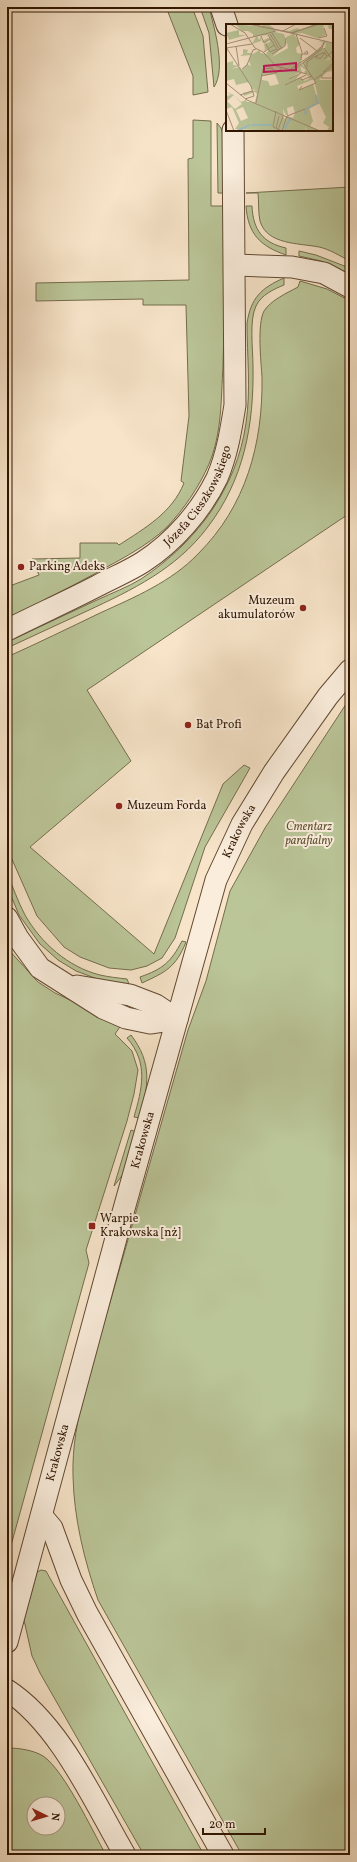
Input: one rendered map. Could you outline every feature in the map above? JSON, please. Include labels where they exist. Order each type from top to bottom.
[{"type":"street","points":[[221,7],[227,24]]},
{"type":"street","name":"Józefa Cieszkowskiego","points":[[7,630],[143,562],[166,545],[189,521],[204,500],[216,478],[226,455],[235,405],[233,131]]},
{"type":"street","points":[[235,265],[292,267],[324,273],[350,287]]},
{"type":"street","name":"Krakowska","points":[[7,1642],[216,880],[242,824],[274,772],[328,696],[350,670]]},
{"type":"street","points":[[7,918],[18,938],[40,968],[104,1008],[126,1018],[150,1023],[177,1018]]},
{"type":"street","points":[[42,1516],[52,1528],[71,1580],[85,1608],[223,1855]]},
{"type":"street","points":[[7,1690],[29,1708],[60,1743],[125,1855]]},
{"type":"green space","points":[[166,7],[192,7],[203,36],[208,92],[193,95],[193,76]]},
{"type":"green space","points":[[200,7],[207,7],[210,11],[217,39],[219,70],[214,87],[209,33]]},
{"type":"green space","points":[[193,120],[211,121],[211,206],[224,206],[224,326],[221,403],[219,428],[209,464],[201,481],[179,513],[167,527],[151,541],[124,558],[85,579],[7,618],[7,587],[39,575],[32,559],[80,558],[80,543],[117,543],[119,545],[157,519],[179,494],[184,483],[181,481],[189,416],[186,305],[143,305],[143,299],[36,301],[36,283],[189,280],[188,159],[193,158]]},
{"type":"green space","points":[[217,123],[221,128],[224,137],[224,193],[218,193]]},
{"type":"green space","points":[[350,187],[350,261],[323,248],[285,242],[269,235],[260,221],[258,193],[246,193]]},
{"type":"green space","points":[[246,206],[252,206],[254,222],[257,229],[265,239],[278,246],[286,248],[286,255],[262,243],[257,238],[249,224]]},
{"type":"green space","points":[[299,251],[316,255],[350,268],[350,274],[321,261],[299,256]]},
{"type":"green space","points":[[284,278],[284,285],[264,296],[258,302],[254,312],[252,327],[253,388],[249,431],[238,471],[230,491],[220,510],[207,528],[182,555],[167,567],[137,586],[7,648],[7,642],[141,579],[161,565],[179,549],[211,512],[234,470],[246,423],[248,398],[247,323],[251,307],[254,300],[263,290]]},
{"type":"green space","points":[[300,281],[327,289],[350,301],[350,513],[87,690],[131,761],[30,847],[154,954],[223,784],[244,765],[250,768],[205,847],[175,938],[162,958],[147,966],[131,970],[109,968],[80,957],[64,947],[37,916],[7,848],[7,657],[126,601],[164,581],[187,564],[215,535],[240,495],[255,450],[262,402],[260,334],[264,311],[271,303],[298,287]]},
{"type":"green space","name":"Cmentarz parafialny","points":[[350,698],[350,1855],[242,1855],[98,1600],[84,1554],[75,1508],[73,1454],[80,1409],[92,1364],[188,1030],[206,981],[230,891],[265,828]]},
{"type":"green space","points":[[7,873],[25,915],[47,944],[66,960],[77,966],[100,975],[127,979],[129,984],[100,980],[76,971],[58,960],[40,944],[19,915],[7,886]]},
{"type":"green space","points":[[182,941],[186,942],[174,963],[164,972],[142,983],[140,977],[155,971],[166,964]]},
{"type":"green space","points":[[7,948],[38,982],[55,993],[122,1024],[115,1034],[132,1051],[138,1070],[127,1121],[86,1250],[89,1263],[7,1560]]},
{"type":"green space","points":[[131,1035],[143,1056],[146,1065],[147,1075],[145,1095],[140,1118],[134,1117],[142,1076],[138,1057],[134,1047],[127,1038]]},
{"type":"green space","points":[[131,1130],[136,1132],[124,1173],[114,1186]]},
{"type":"green space","points":[[41,1570],[46,1571],[204,1855],[144,1855],[40,1673],[32,1656],[24,1620],[37,1572]]},
{"type":"green space","points":[[7,1748],[35,1752],[43,1756],[51,1763],[68,1787],[106,1855],[7,1855]]},
{"type":"place","name":"Parking Adeks","points":[[21,567]]},
{"type":"place","name":"Muzeum akumulatorów","points":[[303,608]]},
{"type":"place","name":"Bat Profi","points":[[188,725]]},
{"type":"place","name":"Muzeum Forda","points":[[119,806]]},
{"type":"place","name":"Warpie Krakowska [nż]","points":[[92,1226]]}]
